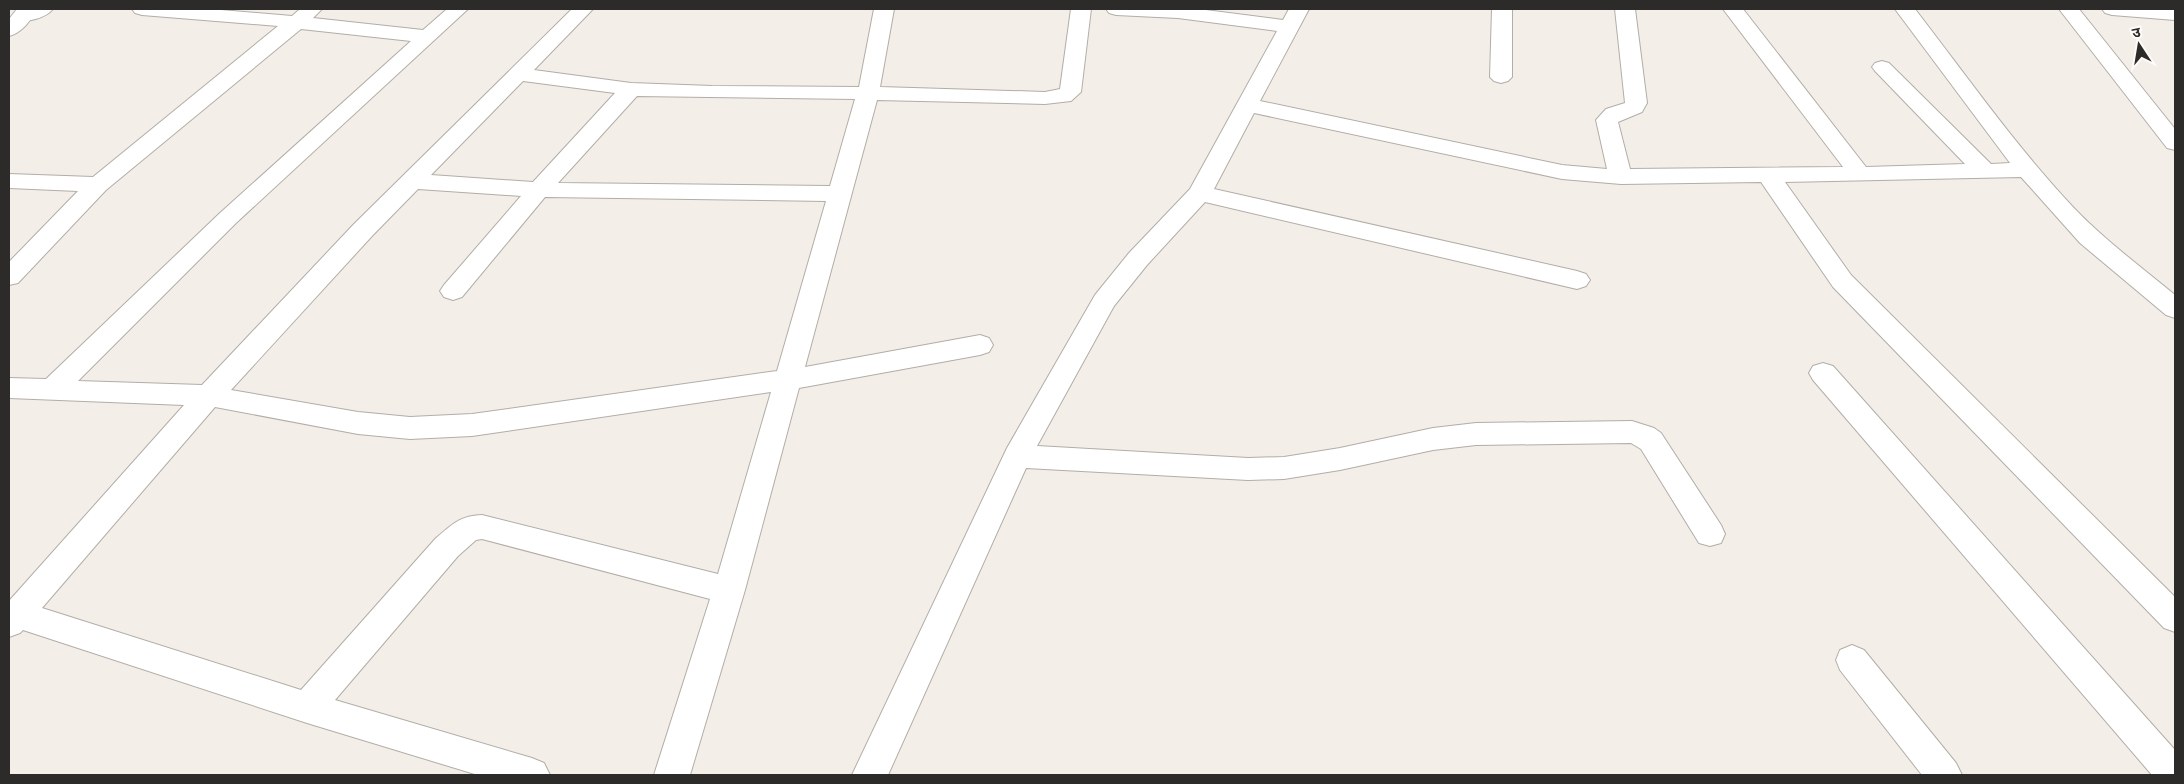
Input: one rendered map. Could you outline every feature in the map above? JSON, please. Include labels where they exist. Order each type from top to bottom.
[{"type":"street","points":[[9,30],[25,12],[43,9]]},
{"type":"street","points":[[153,9],[304,15],[427,37]]},
{"type":"street","points":[[52,390],[228,218],[458,9]]},
{"type":"street","points":[[532,775],[13,619],[209,396],[363,230],[516,74],[583,9]]},
{"type":"street","points":[[672,775],[728,590],[868,93],[884,9]]},
{"type":"street","points":[[516,74],[631,89],[1045,98],[1063,96],[1070,92],[1080,9]]},
{"type":"street","points":[[870,775],[1017,456],[1104,301],[1138,259],[1200,192],[1295,18],[1116,9]]},
{"type":"street","points":[[1501,77],[1502,9]]},
{"type":"street","points":[[1621,176],[1606,120],[1614,114],[1634,107],[1636,103],[1625,9]]},
{"type":"street","points":[[1733,9],[1860,174]]},
{"type":"street","points":[[1905,9],[2028,170],[2064,212],[2089,237],[2175,309]]},
{"type":"street","points":[[2069,9],[2175,143]]},
{"type":"street","points":[[2112,9],[2175,14]]},
{"type":"street","points":[[9,277],[98,185],[304,15]]},
{"type":"street","points":[[1882,67],[1985,170]]},
{"type":"street","points":[[453,291],[539,190],[631,89]]},
{"type":"street","points":[[1247,105],[1562,172],[1596,176],[1860,174],[2028,170]]},
{"type":"street","points":[[1768,175],[1822,255],[1842,280],[2175,618]]},
{"type":"street","points":[[9,181],[98,185]]},
{"type":"street","points":[[412,181],[539,190],[840,194]]},
{"type":"street","points":[[1200,192],[1577,280]]},
{"type":"street","points":[[12,393],[52,390],[209,396],[358,423],[410,428],[472,425],[787,380],[980,345]]},
{"type":"street","points":[[1823,373],[2174,775]]},
{"type":"street","points":[[1017,456],[1248,469],[1275,468],[1340,459],[1433,438],[1476,434],[1632,432],[1644,436],[1651,442],[1710,534]]},
{"type":"street","points":[[307,708],[447,547],[469,528],[482,527],[728,590]]},
{"type":"street","points":[[1852,660],[1944,775]]}]
